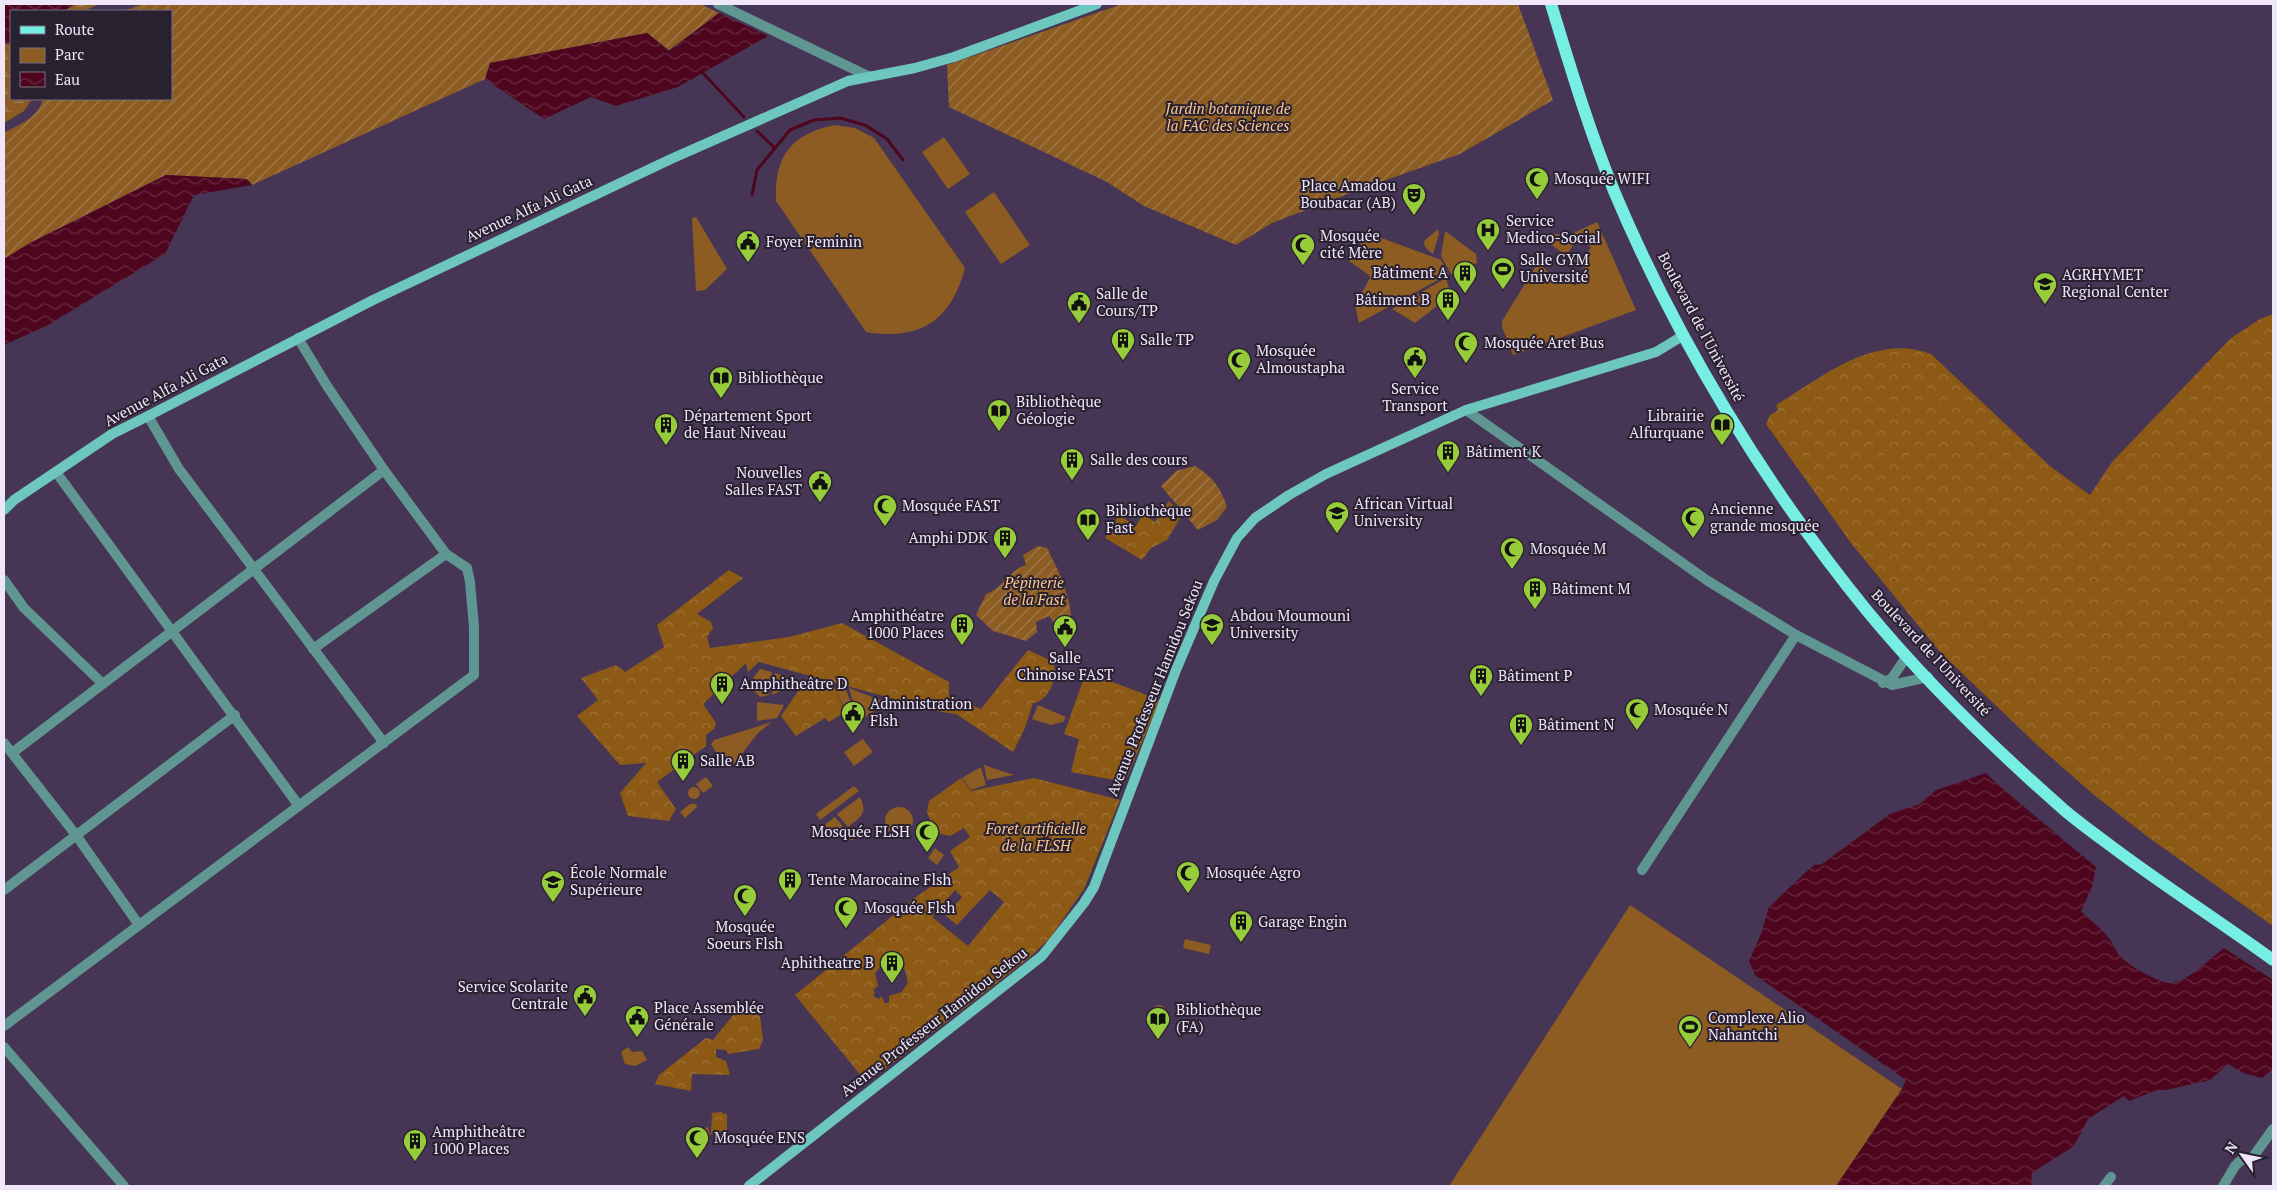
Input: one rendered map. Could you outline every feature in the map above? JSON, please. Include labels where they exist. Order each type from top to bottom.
[{"type":"main road","name":"Boulevard de l'Université","points":[[1551,4],[1576,84],[1613,187],[1630,228],[1684,334],[1737,427],[1803,527],[1868,612],[1907,656],[1996,748],[2064,810],[2140,868],[2273,960]]},
{"type":"street","points":[[718,4],[868,76]]},
{"type":"street","name":"Avenue Alfa Ali Gata","points":[[4,510],[14,500],[112,434],[372,300],[671,159],[848,80],[915,68],[954,57],[1097,4]]},
{"type":"street","name":"Avenue Professeur Hamidou Sekou","points":[[749,1186],[1042,956],[1084,903],[1094,887],[1176,670],[1214,581],[1237,538],[1255,518],[1288,494],[1326,474],[1466,410],[1656,352],[1684,334]]},
{"type":"street","points":[[4,1026],[474,676],[474,627],[467,568],[446,554],[384,470],[326,386],[298,338]]},
{"type":"street","points":[[1466,410],[1708,581],[1796,636],[1892,685],[1928,677]]},
{"type":"street","points":[[148,416],[179,469],[384,743]]},
{"type":"street","points":[[12,752],[384,470]]},
{"type":"street","points":[[56,472],[235,714],[299,806]]},
{"type":"street","points":[[313,649],[446,554]]},
{"type":"street","points":[[4,580],[24,608],[102,684]]},
{"type":"street","points":[[1642,870],[1796,636]]},
{"type":"street","points":[[1883,682],[1892,678],[1907,656]]},
{"type":"street","points":[[4,890],[235,714]]},
{"type":"street","points":[[4,743],[76,835],[139,925]]},
{"type":"street","points":[[4,1047],[124,1186]]},
{"type":"street","points":[[2222,1186],[2240,1161],[2252,1158],[2273,1129]]},
{"type":"street","points":[[2104,1186],[2111,1177]]},
{"type":"green space","points":[[75,4],[99,4],[86,10],[66,10]]},
{"type":"green space","points":[[142,4],[700,4],[719,13],[669,50],[647,33],[490,63],[485,79],[252,185],[247,179],[166,175],[30,243],[4,259],[4,133],[33,116],[41,106],[43,100],[172,100],[172,10],[127,10]]},
{"type":"green space","name":"Jardin botanique de la FAC des Sciences","points":[[1122,4],[1518,4],[1553,100],[1460,154],[1363,188],[1272,223],[1236,245],[1144,206],[1107,182],[949,107],[947,65]]},
{"type":"green space","points":[[4,43],[10,44],[10,100],[31,100],[24,111],[4,123]]},
{"type":"green space","points":[[834,125],[855,128],[874,138],[965,268],[951,302],[942,314],[917,330],[885,334],[866,332],[776,201],[778,172],[788,150],[806,135]]},
{"type":"green space","points":[[944,137],[970,174],[948,189],[922,152]]},
{"type":"green space","points":[[994,192],[1030,245],[1001,264],[965,212]]},
{"type":"green space","points":[[696,217],[727,269],[705,290],[696,291],[692,218]]},
{"type":"green space","points":[[1597,222],[1636,310],[1513,355],[1502,327],[1502,321],[1538,263],[1558,281],[1564,278],[1575,286],[1586,270],[1580,265],[1591,247],[1578,238],[1568,253],[1579,261],[1577,263],[1546,241],[1552,234],[1569,235]]},
{"type":"green space","points":[[1438,229],[1439,234],[1433,254],[1424,243]]},
{"type":"green space","points":[[1445,231],[1476,254],[1477,263],[1451,274],[1441,256]]},
{"type":"green space","points":[[1368,233],[1441,260],[1449,274],[1359,323],[1355,305],[1370,278],[1369,275],[1349,261]]},
{"type":"green space","points":[[1446,278],[1452,298],[1437,306],[1415,323],[1392,309]]},
{"type":"green space","points":[[2273,314],[2273,926],[2148,837],[2094,795],[2036,744],[1940,652],[1851,543],[1766,424],[1770,415],[1778,410],[1776,405],[1830,371],[1869,353],[1890,349],[1910,349],[1931,354],[2051,467],[2090,495],[2112,462],[2230,339],[2260,319]]},
{"type":"green space","points":[[1195,466],[1215,483],[1227,507],[1217,520],[1198,530],[1161,486],[1176,471]]},
{"type":"green space","points":[[1169,501],[1182,515],[1167,540],[1151,548],[1142,560],[1105,538],[1119,515],[1136,526],[1143,514],[1155,522]]},
{"type":"green space","name":"Pépinerie de la Fast","points":[[1038,546],[1047,548],[1055,564],[1065,588],[1071,615],[1056,625],[1049,616],[1036,622],[1037,632],[1026,641],[993,631],[976,615],[986,594],[992,592],[1020,567],[1026,565],[1023,555]]},
{"type":"green space","points":[[729,570],[743,578],[697,614],[711,622],[713,628],[707,637],[710,648],[789,637],[842,623],[949,682],[949,696],[981,709],[1028,650],[1054,662],[1055,668],[1051,687],[1044,698],[1033,703],[1025,728],[1013,752],[956,714],[942,712],[759,662],[748,672],[746,663],[703,704],[716,723],[714,729],[706,735],[706,746],[657,782],[676,809],[669,821],[628,816],[620,793],[646,763],[620,765],[577,716],[598,700],[581,678],[616,665],[625,672],[664,647],[657,625]]},
{"type":"green space","points":[[760,669],[772,672],[769,695],[760,697],[748,685]]},
{"type":"green space","points":[[1086,672],[1160,700],[1125,782],[1071,772],[1079,739],[1064,734]]},
{"type":"green space","points":[[775,673],[801,681],[772,695]]},
{"type":"green space","points":[[808,677],[833,683],[845,712],[829,722],[825,718],[796,736],[781,716]]},
{"type":"green space","points":[[845,688],[858,719],[849,688],[887,703],[859,721],[859,725],[851,713],[847,714],[836,690]]},
{"type":"green space","points":[[757,702],[784,705],[777,718],[757,721]]},
{"type":"green space","points":[[1038,705],[1066,717],[1063,722],[1051,725],[1032,719]]},
{"type":"green space","points":[[772,722],[758,733],[730,769],[711,744],[714,740]]},
{"type":"green space","points":[[863,739],[873,752],[854,766],[844,752]]},
{"type":"green space","points":[[984,765],[1014,775],[987,780]]},
{"type":"green space","points":[[981,767],[986,785],[971,790],[962,778]]},
{"type":"green space","points":[[706,777],[713,786],[703,793],[696,784]]},
{"type":"green space","name":"Foret artificielle de la FLSH","points":[[961,778],[971,791],[1034,778],[1120,800],[1084,889],[1050,938],[1029,958],[867,1083],[795,995],[916,897],[959,867],[950,851],[970,837],[964,828],[950,836],[936,833],[927,812],[929,801]],"holes":[[[955,890],[962,897],[946,916],[957,925],[990,890],[1004,902],[968,946],[932,917]],[[894,963],[905,970],[908,982],[902,992],[889,996],[889,1003],[885,1003],[881,996],[879,999],[873,996],[875,992],[873,990],[878,986],[875,974],[881,965]]]},
{"type":"green space","points":[[854,786],[859,791],[820,820],[816,814]]},
{"type":"green space","points":[[692,787],[696,787],[700,793],[696,799],[692,799],[688,795],[688,791]]},
{"type":"green space","points":[[860,797],[863,807],[862,814],[848,827],[837,814]]},
{"type":"green space","points":[[690,804],[696,804],[697,807],[685,818],[680,812]]},
{"type":"green space","points":[[899,807],[909,811],[913,821],[909,831],[899,835],[889,831],[885,821],[889,811]]},
{"type":"green space","points":[[835,817],[854,840],[845,839],[845,832],[839,830],[833,836],[828,834],[830,832],[824,825]]},
{"type":"green space","points":[[935,848],[944,855],[937,865],[928,858]]},
{"type":"green space","name":"Complexe Alio Nahantchi","points":[[1630,905],[1902,1089],[1836,1186],[1449,1186]]},
{"type":"green space","points":[[1185,939],[1211,945],[1209,954],[1183,948]]},
{"type":"green space","points":[[1157,1005],[1161,1005],[1165,1011],[1161,1017],[1157,1017],[1153,1013],[1153,1009]]},
{"type":"green space","points":[[739,1008],[760,1016],[763,1040],[759,1049],[728,1054],[726,1050],[716,1049],[716,1057],[726,1061],[730,1075],[692,1074],[691,1091],[655,1084],[659,1075],[706,1038],[713,1040]]},
{"type":"green space","points":[[628,1047],[632,1052],[642,1051],[647,1060],[635,1066],[625,1064],[621,1052]]},
{"type":"green space","points":[[722,1112],[727,1114],[727,1130],[711,1134],[712,1113]]},
{"type":"green space","points":[[708,1127],[710,1135],[687,1140],[685,1133]]},
{"type":"water","points":[[4,4],[75,4],[66,10],[10,10],[10,44],[4,43]]},
{"type":"water","points":[[719,13],[768,36],[678,87],[616,106],[591,97],[544,119],[485,79],[490,63],[647,33],[669,51]]},
{"type":"water","points":[[166,175],[247,179],[252,185],[194,195],[165,254],[48,325],[4,345],[4,259],[30,243]]},
{"type":"water","points":[[1986,773],[2096,867],[2092,887],[2081,911],[2104,933],[2123,959],[2160,981],[2173,983],[2194,973],[2224,948],[2273,980],[2273,1069],[2262,1078],[2243,1073],[2228,1064],[2210,1080],[2166,1090],[2157,1090],[2129,1101],[2124,1096],[2088,1119],[2074,1146],[2032,1173],[2031,1186],[1836,1186],[1902,1089],[1906,1080],[1755,975],[1749,961],[1761,934],[1769,907],[1814,865],[1822,864],[1890,814],[1920,804],[1936,790]]},
{"type":"waterway","points":[[703,73],[744,117]]},
{"type":"waterway","points":[[752,195],[757,170],[775,148],[790,130],[814,120],[840,118],[865,125],[887,139],[903,160]]},
{"type":"waterway","points":[[757,131],[775,148]]},
{"type":"place","name":"Mosquée WIFI","points":[[1537,200]]},
{"type":"place","name":"Place Amadou Boubacar (AB)","points":[[1414,216]]},
{"type":"place","name":"Service Medico-Social","points":[[1488,251]]},
{"type":"place","name":"Foyer Feminin","points":[[748,263]]},
{"type":"place","name":"Mosquée cité Mère","points":[[1303,266]]},
{"type":"place","name":"Salle GYM Université","points":[[1503,290]]},
{"type":"place","name":"Bâtiment A","points":[[1465,294]]},
{"type":"place","name":"AGRHYMET Regional Center","points":[[2045,305]]},
{"type":"place","name":"Bâtiment B","points":[[1448,321]]},
{"type":"place","name":"Salle de Cours/TP","points":[[1079,324]]},
{"type":"place","name":"Salle TP","points":[[1123,361]]},
{"type":"place","name":"Mosquée Aret Bus","points":[[1466,364]]},
{"type":"place","name":"Service Transport","points":[[1415,379]]},
{"type":"place","name":"Mosquée Almoustapha","points":[[1239,381]]},
{"type":"place","name":"Bibliothèque","points":[[721,399]]},
{"type":"place","name":"Bibliothèque Géologie","points":[[999,432]]},
{"type":"place","name":"Département Sport de Haut Niveau","points":[[666,446]]},
{"type":"place","name":"Librairie Alfurquane","points":[[1722,446]]},
{"type":"place","name":"Bâtiment K","points":[[1448,473]]},
{"type":"place","name":"Salle des cours","points":[[1072,481]]},
{"type":"place","name":"Nouvelles Salles FAST","points":[[820,503]]},
{"type":"place","name":"Mosquée FAST","points":[[885,527]]},
{"type":"place","name":"African Virtual University","points":[[1337,534]]},
{"type":"place","name":"Ancienne grande mosquée","points":[[1693,539]]},
{"type":"place","name":"Bibliothèque Fast","points":[[1088,541]]},
{"type":"place","name":"Amphi DDK","points":[[1005,559]]},
{"type":"place","name":"Mosquée M","points":[[1512,570]]},
{"type":"place","name":"Bâtiment M","points":[[1535,610]]},
{"type":"place","name":"Amphithéatre 1000 Places","points":[[962,646]]},
{"type":"place","name":"Abdou Moumouni University","points":[[1212,646]]},
{"type":"place","name":"Salle Chinoise FAST","points":[[1065,648]]},
{"type":"place","name":"Bâtiment P","points":[[1481,697]]},
{"type":"place","name":"Amphitheâtre D","points":[[722,705]]},
{"type":"place","name":"Mosquée N","points":[[1637,731]]},
{"type":"place","name":"Administration Flsh","points":[[853,734]]},
{"type":"place","name":"Bâtiment N","points":[[1521,746]]},
{"type":"place","name":"Salle AB","points":[[683,782]]},
{"type":"place","name":"Mosquée FLSH","points":[[927,853]]},
{"type":"place","name":"Mosquée Agro","points":[[1188,894]]},
{"type":"place","name":"Tente Marocaine Flsh","points":[[790,901]]},
{"type":"place","name":"École Normale Supérieure","points":[[553,903]]},
{"type":"place","name":"Mosquée Soeurs Flsh","points":[[745,917]]},
{"type":"place","name":"Mosquée Flsh","points":[[846,929]]},
{"type":"place","name":"Garage Engin","points":[[1241,943]]},
{"type":"place","name":"Aphitheatre B","points":[[892,984]]},
{"type":"place","name":"Service Scolarite Centrale","points":[[585,1017]]},
{"type":"place","name":"Place Assemblée Générale","points":[[637,1038]]},
{"type":"place","name":"Bibliothèque (FA)","points":[[1158,1040]]},
{"type":"place","name":"Complexe Alio Nahantchi","points":[[1690,1048]]},
{"type":"place","name":"Mosquée ENS","points":[[697,1159]]},
{"type":"place","name":"Amphitheâtre 1000 Places","points":[[415,1162]]}]
